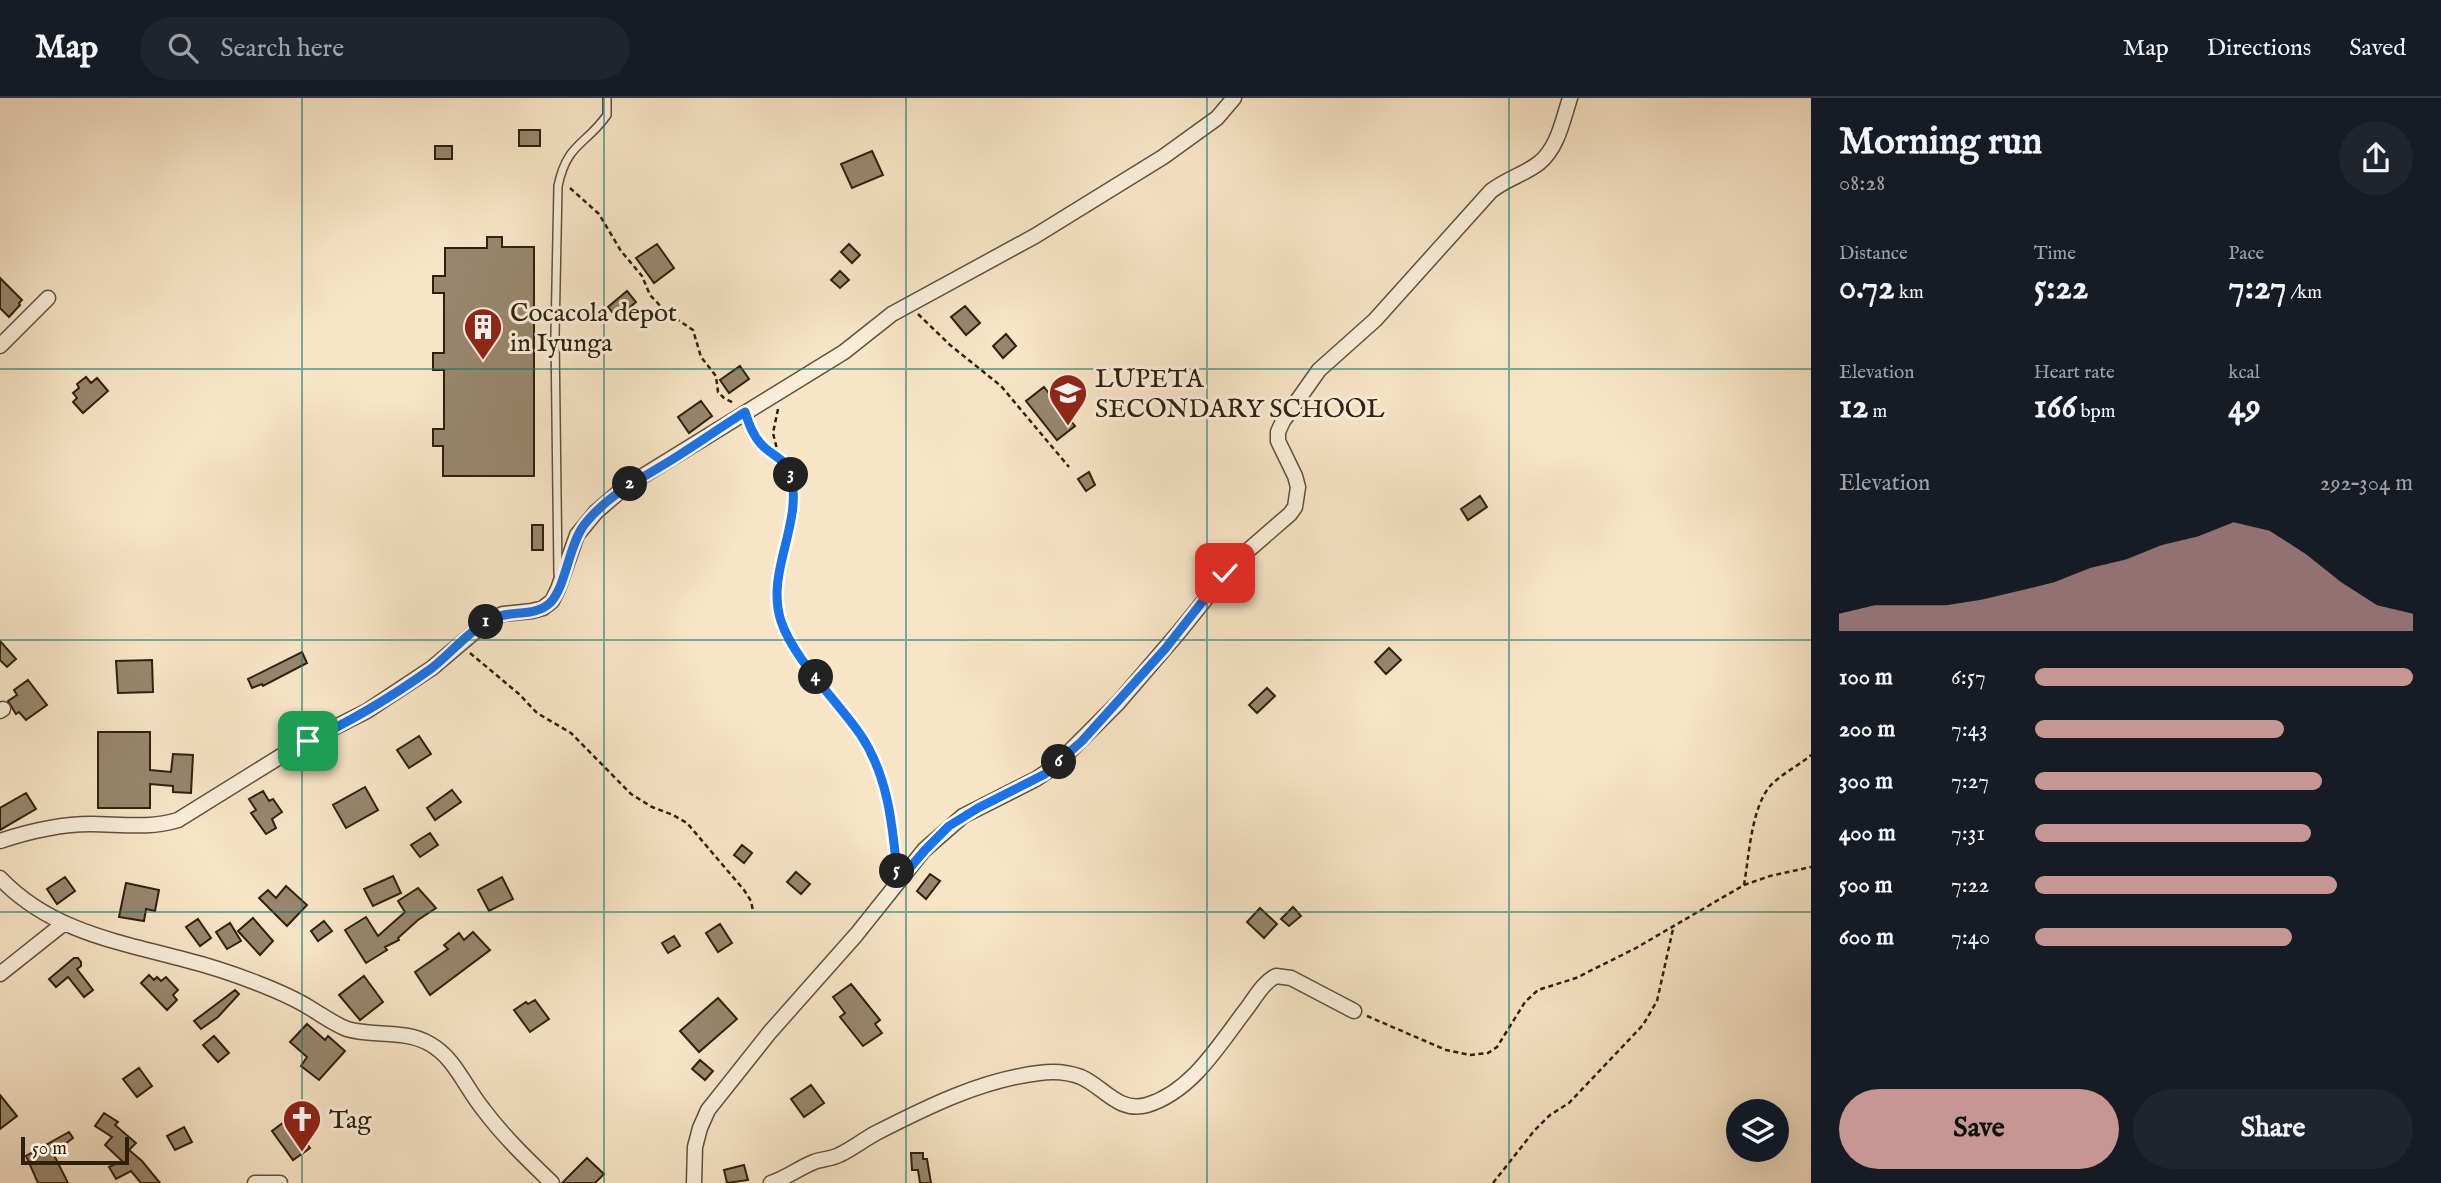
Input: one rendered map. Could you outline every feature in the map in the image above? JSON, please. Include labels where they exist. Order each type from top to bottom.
[{"type":"street","points":[[0,841],[31,831],[60,826],[157,824],[178,820],[294,748],[360,715],[432,668],[497,616],[543,608],[552,601],[558,589],[577,536],[609,499],[844,352],[878,323],[1035,236],[1163,157],[1217,118],[1234,98]]},
{"type":"street","points":[[694,1183],[695,1147],[708,1110],[769,1032],[856,935],[925,850],[949,826],[1045,774],[1082,741],[1165,649],[1237,559],[1290,514],[1295,507],[1298,487],[1296,476],[1278,441],[1278,432],[1283,421],[1319,370],[1375,320],[1435,250],[1491,191],[1541,162],[1557,139],[1570,98]]},
{"type":"street","points":[[0,345],[48,298]]},
{"type":"street","points":[[0,878],[37,909],[81,932],[187,960],[258,984],[299,1002],[345,1028],[406,1036],[428,1042],[453,1065],[494,1123],[552,1183]]},
{"type":"street","points":[[0,974],[63,924]]},
{"type":"street","points":[[771,1183],[816,1162],[841,1154],[947,1098],[1021,1076],[1068,1073],[1083,1078],[1107,1097],[1124,1105],[1146,1105],[1174,1091],[1193,1076],[1266,983],[1276,976],[1291,978],[1354,1011]]},
{"type":"street","points":[[255,1183],[280,1183]]},
{"type":"lane","points":[[558,589],[555,242],[559,179],[571,151],[607,115],[607,98]]},
{"type":"path","points":[[559,179],[599,214],[621,251],[642,276],[650,295],[666,312],[693,330],[701,357],[716,376],[718,392],[741,406],[757,440],[789,468],[792,492],[789,531],[777,575],[777,610],[788,638],[861,736],[872,755],[887,799],[898,882]]},
{"type":"path","points":[[911,303],[929,327],[1001,386],[1069,467]]},
{"type":"path","points":[[779,457],[773,433],[784,388]]},
{"type":"path","points":[[460,644],[519,694],[537,713],[571,733],[631,794],[687,823],[744,890],[751,901],[753,911]]},
{"type":"path","points":[[1744,885],[1754,828],[1764,797],[1778,779],[1811,755]]},
{"type":"path","points":[[1354,1011],[1431,1045],[1477,1056],[1497,1047],[1525,1002],[1538,990],[1576,978],[1673,929],[1744,885],[1811,867]]},
{"type":"path","points":[[1493,1183],[1534,1131],[1550,1115],[1569,1103],[1643,1025],[1657,1001],[1673,929]]},
{"type":"building","points":[[519,130],[540,130],[540,146],[519,146]]},
{"type":"building","points":[[435,146],[452,146],[452,159],[435,159]]},
{"type":"building","points":[[872,151],[883,175],[852,188],[841,164]]},
{"type":"building","name":"Cocacola depot in Iyunga","points":[[487,237],[502,237],[502,247],[534,247],[534,476],[443,476],[443,446],[433,446],[433,429],[444,429],[444,370],[433,370],[433,353],[444,353],[444,293],[433,293],[433,276],[445,276],[445,248],[487,248]]},
{"type":"building","points":[[657,244],[674,268],[654,283],[636,258]]},
{"type":"building","points":[[849,244],[860,255],[852,263],[841,252]]},
{"type":"building","points":[[840,271],[849,280],[840,288],[831,280]]},
{"type":"building","points":[[0,278],[22,300],[9,317],[0,308]]},
{"type":"building","points":[[627,291],[636,302],[617,318],[608,307]]},
{"type":"building","points":[[965,306],[980,323],[966,335],[951,317]]},
{"type":"building","points":[[1006,334],[1016,346],[1003,358],[993,346]]},
{"type":"building","points":[[740,366],[749,379],[729,393],[720,380]]},
{"type":"building","points":[[86,377],[91,383],[97,378],[108,391],[83,413],[73,402],[77,398],[73,393],[79,388],[77,384]]},
{"type":"building","points":[[1044,387],[1075,426],[1057,440],[1026,401]]},
{"type":"building","points":[[701,401],[712,416],[689,433],[678,417]]},
{"type":"building","points":[[1089,472],[1095,485],[1086,491],[1078,479]]},
{"type":"building","points":[[1480,496],[1487,507],[1468,520],[1461,509]]},
{"type":"building","points":[[532,525],[543,525],[543,550],[532,550]]},
{"type":"building","points":[[0,641],[16,659],[7,667],[0,660]]},
{"type":"building","points":[[1389,648],[1401,660],[1386,674],[1375,662]]},
{"type":"building","points":[[302,652],[307,663],[263,686],[262,684],[252,688],[248,679]]},
{"type":"building","points":[[152,660],[153,692],[118,693],[116,661]]},
{"type":"building","points":[[28,680],[47,705],[26,720],[19,712],[16,714],[8,701],[17,695],[14,690]]},
{"type":"building","points":[[1267,688],[1275,696],[1257,713],[1249,705]]},
{"type":"building","points":[[98,732],[150,732],[150,770],[171,772],[173,754],[193,755],[191,793],[173,792],[173,786],[150,784],[150,808],[98,808]]},
{"type":"building","points":[[419,736],[431,754],[409,768],[397,750]]},
{"type":"building","points":[[365,787],[378,810],[346,828],[333,805]]},
{"type":"building","points":[[452,790],[461,802],[435,820],[427,808]]},
{"type":"building","points":[[263,791],[269,801],[273,799],[282,812],[272,819],[276,828],[266,834],[251,813],[256,810],[249,799]]},
{"type":"building","points":[[26,793],[36,809],[0,830],[0,808]]},
{"type":"building","points":[[430,833],[438,845],[420,857],[411,845]]},
{"type":"building","points":[[742,845],[752,853],[744,863],[734,855]]},
{"type":"building","points":[[796,872],[810,884],[801,894],[787,882]]},
{"type":"building","points":[[930,874],[940,881],[926,899],[917,891]]},
{"type":"building","points":[[393,876],[401,893],[373,906],[364,889]]},
{"type":"building","points":[[65,877],[75,891],[57,904],[47,889]]},
{"type":"building","points":[[502,877],[513,899],[489,911],[478,890]]},
{"type":"building","points":[[126,883],[159,890],[155,911],[146,909],[144,921],[119,917]]},
{"type":"building","points":[[286,886],[307,905],[287,926],[259,898],[268,890],[276,898]]},
{"type":"building","points":[[418,888],[436,908],[418,920],[398,938],[399,940],[385,947],[387,950],[366,963],[345,930],[366,917],[378,936],[405,912],[398,901]]},
{"type":"building","points":[[1293,907],[1301,916],[1289,926],[1281,919]]},
{"type":"building","points":[[1260,908],[1277,924],[1264,938],[1247,922]]},
{"type":"building","points":[[253,918],[273,941],[260,955],[238,931]]},
{"type":"building","points":[[198,919],[211,938],[200,946],[186,927]]},
{"type":"building","points":[[324,921],[332,931],[318,941],[311,931]]},
{"type":"building","points":[[230,923],[241,941],[227,949],[216,932]]},
{"type":"building","points":[[720,924],[732,943],[718,952],[706,933]]},
{"type":"building","points":[[473,932],[490,950],[430,995],[415,972],[448,949],[444,945],[459,933],[464,940]]},
{"type":"building","points":[[674,936],[680,946],[668,953],[662,943]]},
{"type":"building","points":[[74,958],[81,962],[77,969],[93,990],[84,997],[68,977],[56,987],[49,979]]},
{"type":"building","points":[[149,975],[154,980],[157,977],[161,981],[166,977],[178,990],[173,995],[177,1000],[167,1010],[141,983]]},
{"type":"building","points":[[364,976],[383,1002],[360,1020],[339,995]]},
{"type":"building","points":[[851,984],[880,1020],[875,1024],[882,1033],[863,1046],[840,1017],[845,1013],[833,997]]},
{"type":"building","points":[[235,990],[239,994],[218,1017],[201,1029],[194,1021]]},
{"type":"building","points":[[718,998],[737,1019],[699,1052],[680,1031]]},
{"type":"building","points":[[535,1000],[549,1019],[530,1032],[514,1010]]},
{"type":"building","points":[[307,1024],[325,1040],[328,1036],[345,1051],[319,1080],[301,1066],[307,1057],[290,1042]]},
{"type":"building","points":[[214,1036],[229,1053],[218,1062],[203,1045]]},
{"type":"building","points":[[700,1060],[713,1071],[705,1080],[692,1069]]},
{"type":"building","points":[[139,1068],[152,1086],[137,1097],[123,1079]]},
{"type":"building","points":[[811,1085],[824,1103],[804,1117],[791,1099]]},
{"type":"building","points":[[0,1095],[17,1116],[0,1129]]},
{"type":"building","points":[[104,1113],[118,1122],[115,1125],[136,1143],[129,1150],[160,1183],[141,1183],[131,1171],[116,1179],[109,1167],[122,1161],[105,1145],[112,1137],[95,1126]]},
{"type":"building","points":[[288,1119],[310,1148],[293,1160],[272,1131]]},
{"type":"building","points":[[184,1127],[192,1142],[175,1150],[167,1136]]},
{"type":"building","points":[[69,1132],[73,1138],[53,1153],[68,1183],[38,1183],[26,1156]]},
{"type":"building","points":[[911,1153],[923,1153],[923,1159],[927,1159],[931,1183],[920,1183],[918,1170],[912,1170]]},
{"type":"building","points":[[587,1158],[604,1174],[595,1183],[562,1183]]},
{"type":"building","points":[[744,1165],[748,1180],[727,1183],[724,1170]]},
{"type":"place","name":"Cocacola depot in Iyunga","points":[[483,361]]},
{"type":"place","name":"LUPETA SECONDARY SCHOOL","points":[[1068,427]]},
{"type":"place","name":"Tag","points":[[302,1153]]},
{"type":"route","points":[[308,741],[353,720],[432,668],[490,619],[503,614],[543,608],[552,601],[558,589],[577,536],[609,499],[745,412],[757,440],[786,463],[791,474],[789,531],[777,575],[777,610],[788,638],[861,736],[872,755],[887,799],[898,882],[949,826],[963,816],[1045,774],[1082,741],[1165,649],[1225,573]]}]
